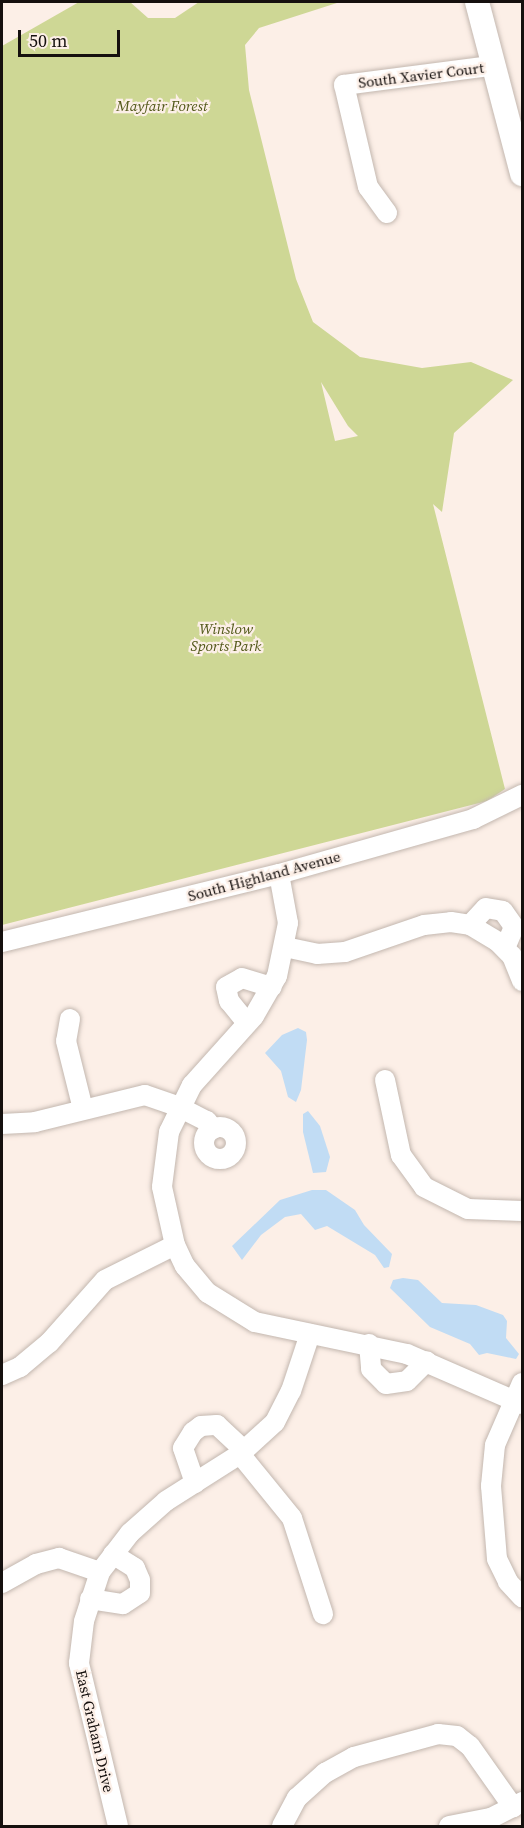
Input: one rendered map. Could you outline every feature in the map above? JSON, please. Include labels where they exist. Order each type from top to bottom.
[{"type":"main road","points":[[477,2],[522,174]]},
{"type":"street","name":"South Xavier Court","points":[[387,213],[368,187],[344,84],[492,66]]},
{"type":"street","name":"South Highland Avenue","points":[[2,942],[279,874],[472,819],[522,795]]},
{"type":"street","points":[[279,874],[288,923],[285,947],[272,987],[247,1023],[192,1085],[179,1107],[165,1150],[162,1187],[175,1245],[197,1281],[229,1309],[271,1328],[369,1344],[427,1361],[520,1396],[495,1445],[491,1486],[497,1559],[507,1582],[522,1597]]},
{"type":"street","points":[[470,925],[486,908],[503,911],[514,927],[505,948]]},
{"type":"street","points":[[285,947],[317,954],[335,953],[438,922],[470,925],[505,948],[522,981]]},
{"type":"street","points":[[247,1023],[229,1001],[226,987],[242,978],[272,987]]},
{"type":"street","points":[[70,1019],[66,1041],[83,1109]]},
{"type":"street","points":[[385,1080],[401,1155],[424,1187],[468,1209],[522,1211]]},
{"type":"street","points":[[2,1124],[35,1122],[145,1095],[179,1107],[207,1121],[213,1129]]},
{"type":"street","points":[[2,1375],[20,1367],[49,1343],[105,1280],[175,1245]]},
{"type":"street","name":"East Graham Drive","points":[[118,1827],[81,1684],[80,1643],[90,1599],[100,1572],[113,1554],[166,1501],[242,1452],[264,1435],[284,1408],[310,1334]]},
{"type":"street","points":[[369,1344],[371,1369],[386,1384],[407,1382],[427,1361]]},
{"type":"street","points":[[195,1483],[183,1448],[193,1432],[201,1426],[217,1425],[242,1452],[292,1518],[323,1614]]},
{"type":"street","points":[[90,1599],[123,1604],[140,1593],[141,1580],[135,1568],[113,1554]]},
{"type":"street","points":[[2,1583],[36,1564],[59,1558],[100,1572]]},
{"type":"street","points":[[282,1827],[297,1798],[325,1773],[354,1757],[438,1734],[457,1736],[470,1746],[518,1805],[491,1818],[449,1827]]},
{"type":"green space","name":"Winslow Sports Park","points":[[79,2],[130,2],[148,18],[175,18],[199,2],[340,2],[259,28],[245,45],[249,90],[296,279],[313,322],[360,357],[422,368],[471,362],[513,380],[454,433],[442,512],[433,504],[505,789],[487,801],[2,925],[2,46]],"holes":[[[321,382],[348,426],[358,436],[335,441]]]},
{"type":"water","points":[[298,1028],[306,1032],[307,1040],[301,1090],[296,1102],[288,1097],[281,1071],[265,1053],[282,1035]]},
{"type":"water","points":[[308,1111],[320,1126],[330,1157],[326,1172],[313,1173],[303,1132],[303,1114]]},
{"type":"water","points":[[312,1190],[326,1190],[355,1210],[364,1225],[392,1254],[389,1267],[384,1268],[375,1255],[327,1226],[315,1230],[301,1214],[285,1217],[261,1235],[242,1260],[232,1246],[280,1200]]},
{"type":"water","points":[[403,1278],[418,1280],[442,1303],[476,1305],[503,1315],[507,1321],[506,1338],[519,1354],[516,1359],[487,1353],[479,1355],[470,1344],[430,1327],[390,1288],[393,1280]]},
{"type":"park label","name":"Mayfair Forest","points":[[162,106]]}]
